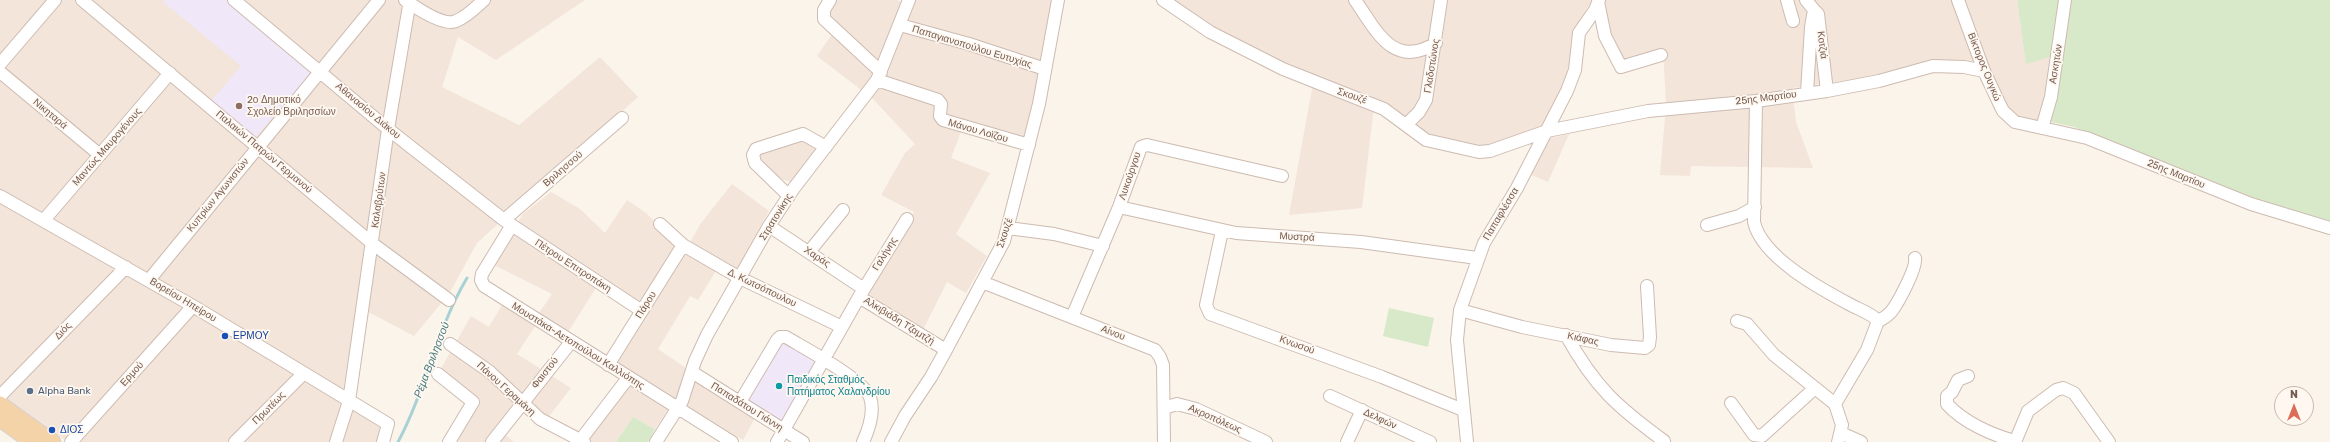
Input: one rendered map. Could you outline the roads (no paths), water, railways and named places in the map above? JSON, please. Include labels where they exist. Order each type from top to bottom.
[{"type":"main road","points":[[0,404],[53,442]]},
{"type":"main road","points":[[0,419],[32,442]]},
{"type":"street","points":[[0,64],[55,0]]},
{"type":"street","name":"Παλαιών Πατρών Γερμανού","points":[[82,0],[373,244],[449,300]]},
{"type":"street","name":"Αθανασίου Διάκου","points":[[234,0],[322,72],[388,129],[508,223]]},
{"type":"street","name":"Κυπρίων Αγωνιστών","points":[[149,280],[257,147],[322,72],[379,0]]},
{"type":"street","points":[[408,1],[441,20],[450,22],[457,21],[484,0]]},
{"type":"street","points":[[830,0],[824,10],[824,19],[879,76]]},
{"type":"street","name":"Στρατονίκης","points":[[656,442],[678,408],[707,335],[769,226],[788,196],[879,76],[900,25],[908,0]]},
{"type":"street","name":"Σκουζέ","points":[[891,442],[905,416],[931,377],[946,350],[1000,249],[1008,228],[1029,145],[1058,0]]},
{"type":"street","name":"Σκουζέ","points":[[1163,0],[1210,32],[1272,64],[1318,84],[1370,102],[1407,124],[1426,140],[1479,152],[1490,151],[1547,131]]},
{"type":"street","points":[[1355,0],[1381,37],[1394,49],[1405,52],[1418,52],[1436,43]]},
{"type":"street","name":"Γλαδστώνος","points":[[1407,124],[1419,112],[1426,100],[1436,43],[1441,0]]},
{"type":"street","points":[[1787,0],[1793,21]]},
{"type":"street","name":"Κοτζιά","points":[[1806,0],[1814,5],[1818,14],[1824,52],[1827,91]]},
{"type":"street","name":"Βίκτορος Ουγκώ","points":[[1958,0],[1984,71],[2003,111],[2009,118],[2021,125]]},
{"type":"street","name":"Ασκητών","points":[[2042,128],[2051,98],[2065,0]]},
{"type":"street","name":"Καλαβρύτων","points":[[336,442],[349,401],[408,1]]},
{"type":"street","points":[[1598,1],[1605,36],[1621,67],[1661,55]]},
{"type":"street","name":"Παπαφλέσσα","points":[[1468,442],[1463,410],[1457,334],[1460,310],[1484,243],[1517,188],[1547,131],[1573,76],[1579,33],[1598,1]]},
{"type":"street","points":[[1807,94],[1810,27],[1814,5]]},
{"type":"street","name":"Παπαγιανοπούλου Ευτυχίας","points":[[900,25],[969,44],[1045,69]]},
{"type":"street","name":"25ης Μαρτίου","points":[[1547,131],[1671,108],[1756,101],[1827,91],[1879,81],[1933,66],[1964,67],[1984,71]]},
{"type":"street","name":"Νικηταρά","points":[[0,72],[100,155]]},
{"type":"street","name":"Μαντώς Μαυρογένους","points":[[44,220],[170,73]]},
{"type":"street","name":"Μάνου Λοϊζου","points":[[879,76],[938,100],[941,104],[940,116],[943,120],[1029,145]]},
{"type":"street","points":[[1756,101],[1754,222],[1758,233],[1777,256],[1816,285],[1878,321]]},
{"type":"street","name":"Βριλησσού","points":[[508,223],[622,118]]},
{"type":"street","name":"25ης Μαρτίου","points":[[2021,125],[2087,138],[2251,204],[2330,228]]},
{"type":"street","points":[[788,196],[755,163],[753,155],[756,149],[803,134],[826,147]]},
{"type":"street","name":"Λυκούργου","points":[[1072,317],[1119,207],[1138,149],[1144,145],[1282,176]]},
{"type":"street","name":"Βορείου Ηπείρου","points":[[0,196],[149,280],[388,424],[383,442]]},
{"type":"street","name":"Μυστρά","points":[[1119,207],[1222,231],[1382,245],[1478,258]]},
{"type":"street","points":[[1707,225],[1739,216],[1755,207]]},
{"type":"street","points":[[809,252],[842,210]]},
{"type":"street","name":"Γαλήνης","points":[[777,442],[861,293],[907,218]]},
{"type":"street","name":"Πέτρου Επιτροπάκη","points":[[508,223],[642,311]]},
{"type":"street","name":"Μουστάκα-Αετοπούλου Καλλιόπης","points":[[508,223],[482,274],[482,283],[571,342],[678,408],[716,437],[732,442]]},
{"type":"street","name":"Δ. Κωτσόπουλου","points":[[660,224],[683,245],[740,278],[842,326]]},
{"type":"street","name":"Χαράς","points":[[769,226],[809,252],[861,293]]},
{"type":"street","points":[[1008,228],[1054,234],[1103,246]]},
{"type":"street","name":"Κνωσού","points":[[1222,231],[1206,305],[1210,314],[1382,377],[1463,410]]},
{"type":"street","name":"Πάρου","points":[[608,365],[683,245]]},
{"type":"street","points":[[1878,321],[1886,317],[1893,308],[1914,268],[1915,258]]},
{"type":"street","name":"Διός","points":[[0,396],[126,267]]},
{"type":"street","name":"Αίνου","points":[[982,282],[1155,350],[1160,357],[1163,366],[1164,442]]},
{"type":"street","name":"Κιάφας","points":[[1460,310],[1508,324],[1611,345],[1647,347],[1650,337],[1647,286]]},
{"type":"street","name":"Αλκιβιάδη Τζαμτζή","points":[[861,293],[946,350]]},
{"type":"street","name":"Ερμού","points":[[71,442],[193,306]]},
{"type":"street","points":[[1737,321],[1747,324],[1774,355],[1835,404],[1841,417],[1839,438],[1861,442]]},
{"type":"street","points":[[1835,404],[1867,350],[1878,325],[1878,321]]},
{"type":"street","points":[[1566,335],[1582,364],[1610,398],[1627,414],[1664,441]]},
{"type":"street","points":[[740,402],[780,337],[786,337],[824,360],[856,382],[869,396],[871,419],[863,442]]},
{"type":"street","name":"Φαιστού","points":[[492,442],[571,342]]},
{"type":"street","name":"Πάνου Γεραμάνη","points":[[450,344],[490,372],[544,422],[581,441]]},
{"type":"street","name":"Παπαδάτου Γιάννη","points":[[692,372],[803,442]]},
{"type":"street","name":"Πρωτέως","points":[[235,442],[303,374]]},
{"type":"street","points":[[438,374],[473,402],[449,442]]},
{"type":"street","points":[[1968,376],[1958,380],[1952,392],[1947,396],[1947,404],[1952,410],[1992,434],[2015,442],[2028,411],[2056,390],[2063,388],[2074,393],[2109,442]]},
{"type":"street","points":[[581,441],[628,378]]},
{"type":"street","points":[[1731,403],[1754,435],[1758,437],[1762,436],[1815,388]]},
{"type":"street","name":"Δελφών","points":[[1330,396],[1430,442]]},
{"type":"street","name":"Ακροπόλεως","points":[[1164,408],[1182,404],[1245,438],[1266,442]]},
{"type":"street","points":[[1347,442],[1362,410]]},
{"type":"waterway","name":"Ρέμα Βριλησσού","points":[[398,442],[416,402],[447,318],[467,278]]},
{"type":"place","name":"2ο Δημοτικό Σχολείο Βριλησσίων","points":[[239,106]]},
{"type":"place","name":"ΕΡΜΟΥ","points":[[225,336]]},
{"type":"place","name":"Παιδικός Σταθμός Πατήματος Χαλανδρίου","points":[[779,386]]},
{"type":"place","name":"Alpha Bank","points":[[30,391]]},
{"type":"place","name":"ΔΙΟΣ","points":[[52,430]]}]
